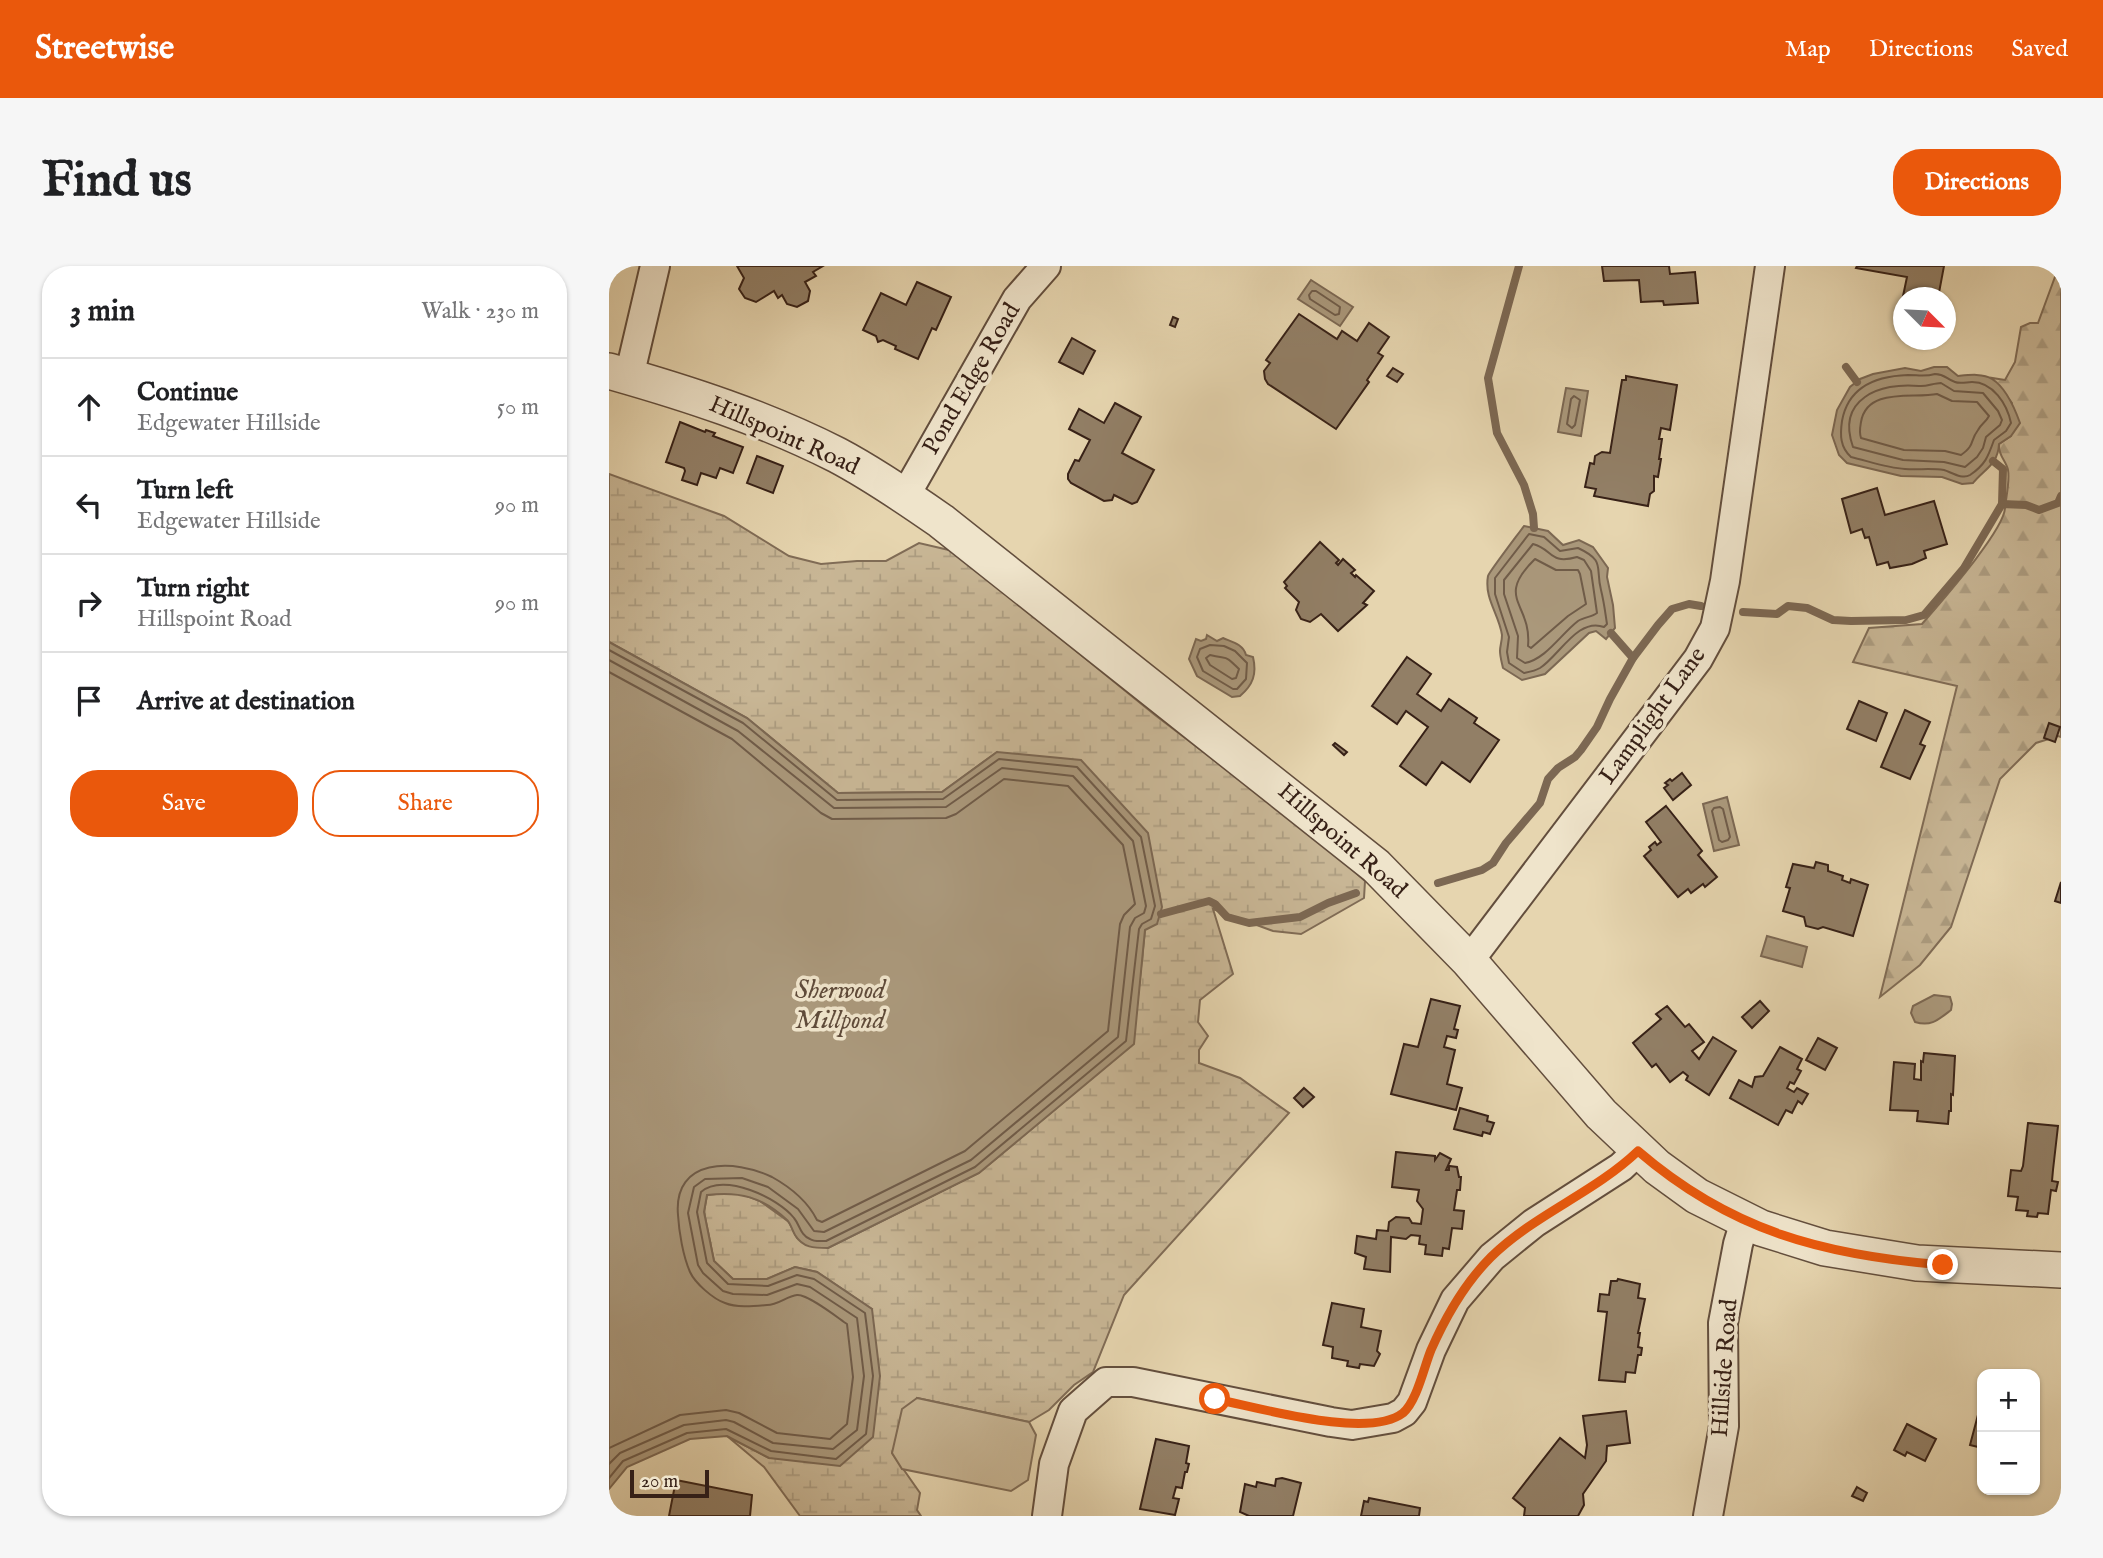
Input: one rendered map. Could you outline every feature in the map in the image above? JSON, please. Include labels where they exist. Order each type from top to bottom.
[{"type":"street","points":[[619,374],[656,266]]},
{"type":"street","name":"Pond Edge Road","points":[[905,496],[1017,299],[1046,266]]},
{"type":"street","name":"Lamplight Lane","points":[[1469,961],[1698,659],[1715,628],[1727,568],[1770,266]]},
{"type":"street","name":"Hillspoint Road","points":[[619,374],[754,418],[837,455],[941,521],[1341,837],[1398,887],[1469,961],[1558,1066],[1638,1151],[1666,1176],[1697,1196],[1745,1221],[1825,1248],[1863,1256],[1943,1265],[2061,1270]]},
{"type":"street","points":[[1047,1516],[1054,1464],[1073,1411],[1106,1382],[1133,1382],[1353,1425],[1392,1418],[1404,1412],[1412,1402],[1431,1350],[1455,1300],[1492,1257],[1534,1223],[1621,1167],[1638,1151]]},
{"type":"street","name":"Hillside Road","points":[[1708,1516],[1724,1426],[1723,1323],[1745,1221]]},
{"type":"green space","points":[[2059,266],[2061,737],[2036,743],[2000,779],[1951,927],[1920,965],[1880,997],[1957,686],[1853,662],[1869,628],[1922,624],[1983,550],[2002,519],[2008,474],[1999,444],[2011,436],[2012,403],[1992,378],[2005,380],[2015,362],[2021,327],[2038,323]]},
{"type":"green space","points":[[609,474],[724,516],[789,556],[821,564],[886,561],[919,543],[953,551],[1155,715],[1320,841],[1365,881],[1364,898],[1301,934],[1273,931],[1213,909],[1233,974],[1200,1000],[1198,1022],[1208,1036],[1199,1050],[1199,1063],[1240,1078],[1289,1113],[1124,1295],[1093,1372],[1074,1385],[1049,1410],[1029,1422],[917,1398],[892,1453],[920,1493],[917,1510],[921,1516],[800,1516],[764,1467],[727,1436],[769,1458],[872,1309],[817,1272],[795,1267],[767,1279],[733,1279],[714,1261],[704,1212],[707,1195],[736,1192],[760,1201],[789,1222],[797,1238],[828,1248],[979,1173],[1133,1044],[1145,930],[997,752],[942,792],[838,793],[747,718],[609,642]]},
{"type":"green space","points":[[917,1398],[1029,1422],[1036,1435],[1028,1480],[1011,1491],[902,1469],[892,1453],[902,1409]]},
{"type":"water","points":[[1311,280],[1353,307],[1340,326],[1298,299]]},
{"type":"water","points":[[1947,367],[1958,376],[1988,377],[2001,387],[2009,399],[2020,423],[2011,436],[1999,444],[1996,457],[1990,466],[1973,483],[1962,484],[1942,477],[1901,476],[1847,463],[1839,455],[1832,435],[1837,410],[1850,387],[1873,374],[1905,368],[1921,371]]},
{"type":"water","points":[[1566,388],[1588,391],[1581,436],[1558,432]]},
{"type":"water","points":[[1524,526],[1548,531],[1563,545],[1579,540],[1593,547],[1608,568],[1615,628],[1606,639],[1596,631],[1589,633],[1545,674],[1522,680],[1503,668],[1500,651],[1502,635],[1487,584],[1488,576]]},
{"type":"water","points":[[1207,635],[1217,641],[1223,638],[1233,642],[1242,648],[1246,655],[1253,657],[1253,679],[1240,696],[1232,697],[1197,676],[1189,659],[1196,639],[1201,641],[1206,639]]},
{"type":"water","name":"Sherwood Millpond","points":[[609,642],[747,718],[838,793],[942,792],[997,752],[1081,760],[1148,833],[1162,907],[1157,924],[1145,930],[1134,1044],[979,1173],[828,1248],[805,1245],[795,1235],[790,1223],[778,1212],[750,1197],[707,1195],[704,1212],[714,1261],[733,1279],[767,1279],[795,1267],[817,1272],[872,1309],[880,1376],[873,1437],[840,1466],[769,1458],[727,1436],[690,1439],[627,1467],[609,1489]]},
{"type":"water","points":[[1727,797],[1739,845],[1714,851],[1703,804]]},
{"type":"water","points":[[1767,936],[1807,947],[1802,967],[1761,956]]},
{"type":"water","points":[[1934,995],[1950,997],[1951,1010],[1930,1023],[1915,1022],[1911,1013],[1913,1006]]},
{"type":"building","points":[[737,266],[823,266],[813,272],[816,276],[805,282],[810,291],[808,301],[797,307],[787,304],[782,295],[778,298],[774,291],[756,302],[745,298],[739,289],[744,278]]},
{"type":"building","points":[[1602,266],[1669,266],[1670,274],[1695,272],[1698,303],[1664,305],[1663,301],[1641,302],[1639,280],[1604,281]]},
{"type":"building","points":[[1944,266],[1940,287],[1905,287],[1907,277],[1856,268]]},
{"type":"building","points":[[917,282],[951,297],[936,330],[932,328],[918,359],[895,349],[896,346],[883,340],[878,342],[876,336],[863,330],[881,293],[906,305]]},
{"type":"building","points":[[1299,314],[1337,339],[1342,331],[1357,341],[1369,323],[1389,337],[1378,353],[1383,356],[1367,380],[1369,382],[1336,429],[1268,384],[1265,379],[1264,371],[1270,363],[1266,360]]},
{"type":"building","points":[[1173,317],[1178,319],[1175,327],[1170,325]]},
{"type":"building","points":[[1072,338],[1095,351],[1083,374],[1059,362]]},
{"type":"building","points":[[1393,368],[1403,374],[1397,382],[1387,376]]},
{"type":"building","points":[[1626,376],[1677,385],[1670,430],[1661,428],[1658,477],[1654,476],[1654,491],[1650,494],[1648,506],[1594,496],[1596,489],[1585,487],[1590,463],[1594,464],[1595,456],[1602,452],[1610,453],[1622,380],[1626,380]]},
{"type":"building","points":[[1115,403],[1141,417],[1122,453],[1154,470],[1137,502],[1132,504],[1114,495],[1112,500],[1104,501],[1068,479],[1075,460],[1079,461],[1090,440],[1069,429],[1079,409],[1104,423]]},
{"type":"building","points":[[680,422],[715,433],[713,436],[743,447],[733,473],[720,468],[716,478],[701,473],[697,485],[682,480],[684,468],[666,462]]},
{"type":"building","points":[[757,456],[783,466],[773,493],[747,483]]},
{"type":"building","points":[[1877,488],[1885,515],[1934,501],[1947,544],[1924,551],[1926,558],[1912,564],[1890,568],[1888,562],[1877,565],[1869,537],[1865,538],[1862,529],[1851,533],[1842,499]]},
{"type":"building","points":[[1320,542],[1339,560],[1336,563],[1338,565],[1343,559],[1355,570],[1351,573],[1374,591],[1363,603],[1367,605],[1338,631],[1321,614],[1310,622],[1301,619],[1296,610],[1299,602],[1285,588],[1287,586],[1284,582]]},
{"type":"building","points":[[1407,657],[1431,674],[1417,694],[1441,711],[1449,699],[1477,718],[1474,723],[1499,740],[1470,782],[1442,762],[1426,785],[1400,766],[1428,727],[1406,711],[1397,724],[1372,706]]},
{"type":"building","points":[[1859,701],[1887,713],[1876,741],[1847,729]]},
{"type":"building","points":[[1905,710],[1930,722],[1920,744],[1925,746],[1910,779],[1881,767]]},
{"type":"building","points":[[2049,723],[2060,727],[2055,742],[2044,738]]},
{"type":"building","points":[[1335,743],[1347,752],[1344,755],[1333,745]]},
{"type":"building","points":[[1682,773],[1691,785],[1673,800],[1664,788],[1668,785],[1665,783]]},
{"type":"building","points":[[1666,806],[1702,851],[1698,855],[1717,877],[1705,887],[1703,884],[1691,893],[1688,889],[1678,897],[1644,856],[1655,842],[1657,845],[1661,842],[1646,822]]},
{"type":"building","points":[[1816,862],[1828,865],[1828,871],[1843,876],[1842,880],[1850,883],[1851,879],[1868,885],[1853,936],[1823,927],[1818,929],[1806,926],[1804,917],[1783,911],[1793,864],[1814,868]]},
{"type":"building","points":[[2061,882],[2061,903],[2055,901]]},
{"type":"building","points":[[1431,999],[1460,1006],[1454,1029],[1458,1030],[1456,1038],[1447,1036],[1444,1047],[1455,1050],[1447,1084],[1462,1088],[1456,1110],[1391,1094],[1404,1044],[1418,1047]]},
{"type":"building","points":[[1760,1001],[1769,1011],[1752,1028],[1742,1017]]},
{"type":"building","points":[[1667,1006],[1685,1027],[1689,1024],[1704,1042],[1692,1051],[1699,1059],[1713,1037],[1736,1051],[1709,1095],[1686,1080],[1688,1076],[1683,1072],[1670,1082],[1656,1064],[1652,1067],[1633,1043],[1661,1019],[1656,1014]]},
{"type":"building","points":[[1818,1038],[1837,1048],[1825,1070],[1806,1060]]},
{"type":"building","points":[[1780,1047],[1802,1059],[1797,1069],[1801,1071],[1794,1084],[1790,1082],[1787,1088],[1794,1092],[1797,1088],[1808,1094],[1802,1104],[1798,1101],[1792,1113],[1786,1110],[1778,1125],[1730,1098],[1739,1080],[1752,1087],[1755,1077],[1763,1076]]},
{"type":"building","points":[[1924,1053],[1955,1056],[1948,1124],[1917,1121],[1918,1111],[1890,1110],[1894,1062],[1915,1064],[1914,1079],[1921,1080]]},
{"type":"building","points":[[1304,1088],[1314,1097],[1303,1107],[1294,1098]]},
{"type":"building","points":[[1460,1108],[1488,1116],[1487,1121],[1494,1123],[1490,1134],[1483,1132],[1482,1136],[1454,1129]]},
{"type":"building","points":[[2028,1123],[2058,1126],[2052,1181],[2058,1182],[2056,1191],[2051,1190],[2048,1214],[2038,1213],[2037,1217],[2027,1216],[2028,1211],[2016,1210],[2018,1197],[2008,1196],[2011,1170],[2021,1171],[2023,1166]]},
{"type":"building","points":[[1396,1152],[1435,1156],[1435,1160],[1440,1153],[1451,1159],[1446,1170],[1449,1170],[1449,1166],[1457,1167],[1461,1177],[1454,1210],[1464,1211],[1462,1229],[1452,1228],[1449,1249],[1443,1248],[1442,1256],[1425,1254],[1426,1245],[1419,1244],[1420,1236],[1411,1235],[1406,1239],[1391,1237],[1390,1272],[1364,1269],[1366,1257],[1355,1253],[1357,1236],[1376,1239],[1377,1230],[1388,1231],[1389,1222],[1396,1217],[1409,1218],[1412,1223],[1421,1224],[1423,1209],[1417,1201],[1419,1190],[1392,1187]]},
{"type":"building","points":[[1618,1279],[1640,1284],[1638,1298],[1645,1299],[1638,1333],[1641,1355],[1638,1355],[1635,1373],[1626,1372],[1625,1382],[1599,1380],[1607,1312],[1598,1311],[1600,1294],[1609,1295],[1611,1281]]},
{"type":"building","points":[[1332,1303],[1364,1309],[1361,1327],[1381,1331],[1377,1351],[1380,1354],[1374,1366],[1347,1366],[1348,1361],[1332,1358],[1333,1347],[1323,1345]]},
{"type":"building","points":[[1626,1411],[1630,1443],[1607,1446],[1606,1461],[1583,1494],[1584,1505],[1578,1516],[1524,1516],[1525,1508],[1513,1498],[1560,1438],[1585,1458],[1587,1445],[1583,1416]]},
{"type":"building","points":[[1977,1419],[1977,1447],[1970,1445]]},
{"type":"building","points":[[1907,1424],[1936,1439],[1925,1461],[1907,1452],[1905,1456],[1894,1450]]},
{"type":"building","points":[[1156,1439],[1189,1446],[1187,1472],[1182,1488],[1176,1487],[1173,1498],[1179,1499],[1175,1515],[1140,1509]]},
{"type":"building","points":[[1276,1479],[1301,1483],[1293,1516],[1249,1516],[1240,1512],[1245,1484],[1256,1487],[1257,1482],[1275,1486]]},
{"type":"building","points":[[676,1480],[752,1495],[750,1516],[669,1516]]},
{"type":"building","points":[[1857,1487],[1867,1493],[1863,1501],[1852,1496]]},
{"type":"building","points":[[1369,1498],[1420,1508],[1419,1516],[1361,1516],[1364,1501],[1368,1502]]},
{"type":"waterway","points":[[1519,266],[1488,378],[1497,433],[1524,485],[1533,514],[1534,528]]},
{"type":"waterway","points":[[1846,367],[1857,382]]},
{"type":"waterway","points":[[1993,461],[2003,469],[2002,504]]},
{"type":"waterway","points":[[1743,612],[1777,614],[1788,606],[1807,608],[1833,620],[1851,621],[1906,620],[1924,615],[1964,568],[2002,504],[2026,505],[2039,510],[2058,503],[2061,496]]},
{"type":"waterway","points":[[1438,883],[1482,870],[1493,863],[1540,803],[1548,779],[1558,768],[1575,757],[1597,727],[1633,658],[1658,625],[1672,609],[1689,604],[1701,606]]},
{"type":"waterway","points":[[1611,633],[1633,658]]},
{"type":"waterway","points":[[1161,914],[1209,901],[1227,917],[1249,923],[1300,917],[1356,893]]},
{"type":"route","points":[[1215,1399],[1353,1425],[1392,1418],[1404,1412],[1412,1402],[1431,1350],[1455,1300],[1492,1257],[1534,1223],[1621,1167],[1638,1151],[1666,1176],[1697,1196],[1761,1228],[1825,1248],[1863,1256],[1943,1265]]}]
